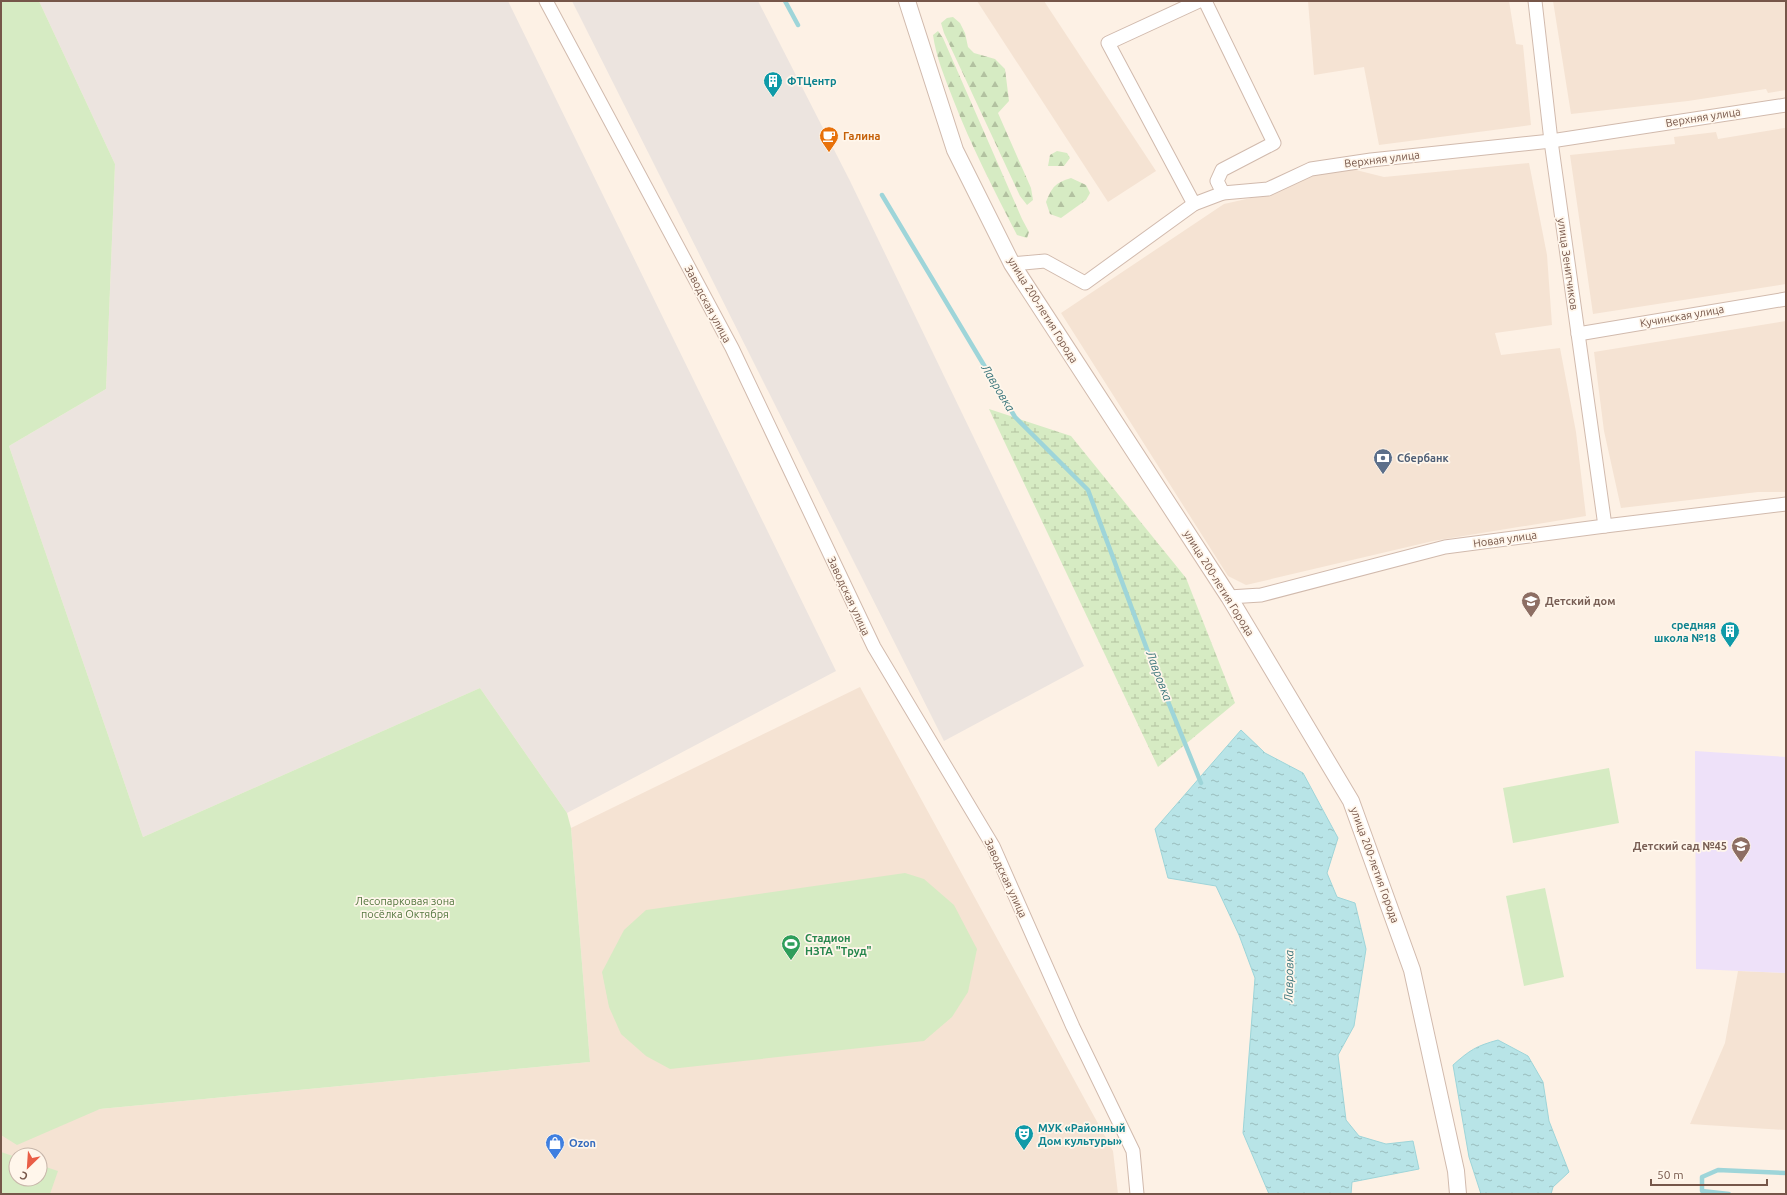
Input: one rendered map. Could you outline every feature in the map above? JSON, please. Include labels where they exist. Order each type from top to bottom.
[{"type":"street","name":"Заводская улица","points":[[546,1],[732,348],[874,647],[993,846],[1073,1028],[1133,1151],[1137,1194]]},
{"type":"street","name":"улица 200-летия Города","points":[[907,1],[955,150],[1012,264],[1229,598],[1351,801],[1412,970],[1456,1171],[1458,1194]]},
{"type":"street","points":[[1194,204],[1108,43],[1199,1]]},
{"type":"street","points":[[1205,1],[1274,143],[1222,170],[1217,181],[1223,193]]},
{"type":"street","name":"улица Зенитчиков","points":[[1535,1],[1550,141],[1606,526]]},
{"type":"street","name":"Верхняя улица","points":[[1012,264],[1045,261],[1085,283],[1194,204],[1223,193],[1268,189],[1311,170],[1371,160],[1550,141],[1786,105]]},
{"type":"street","name":"Кучинская улица","points":[[1578,334],[1786,299]]},
{"type":"street","name":"Новая улица","points":[[1229,598],[1262,595],[1445,547],[1786,504]]},
{"type":"shaded area","points":[[39,1],[508,1],[836,671],[567,813],[480,688],[143,837],[9,446],[106,389],[115,164]]},
{"type":"shaded area","points":[[572,1],[758,1],[850,181],[1084,666],[944,741]]},
{"type":"shaded area","points":[[977,1],[1044,1],[1156,171],[1108,202]]},
{"type":"shaded area","points":[[1308,1],[1509,1],[1516,44],[1523,45],[1531,125],[1379,145],[1364,67],[1314,75]]},
{"type":"shaded area","points":[[1553,1],[1786,1],[1786,90],[1768,93],[1766,89],[1688,101],[1571,114]]},
{"type":"shaded area","points":[[1786,128],[1786,284],[1593,314],[1570,155],[1675,144],[1674,137],[1716,132],[1718,139]]},
{"type":"shaded area","points":[[1529,163],[1547,255],[1552,325],[1495,333],[1501,355],[1560,348],[1576,432],[1586,516],[1433,541],[1246,585],[1228,576],[1061,313],[1224,204],[1273,193],[1313,174],[1344,167],[1384,177]]},
{"type":"shaded area","points":[[1786,321],[1786,492],[1758,492],[1621,508],[1604,431],[1594,352]]},
{"type":"shaded area","points":[[860,687],[1113,1151],[1118,1194],[1,1194],[1,1135],[100,1109],[590,1062],[571,828]]},
{"type":"shaded area","name":"Детский сад №45","points":[[1695,751],[1786,757],[1786,973],[1696,969]]},
{"type":"shaded area","points":[[1738,971],[1786,973],[1786,1130],[1690,1124],[1725,1043]]},
{"type":"green space","name":"Лесопарковая зона посёлка Октября","points":[[1,1],[39,1],[115,164],[106,389],[9,446],[143,837],[480,688],[567,813],[571,828],[590,1062],[100,1109],[17,1145],[1,1135]]},
{"type":"green space","points":[[953,17],[960,23],[965,33],[968,47],[974,53],[995,59],[1005,69],[1009,101],[998,113],[1031,188],[1033,200],[1027,205],[1020,196],[944,33],[941,23],[947,18]]},
{"type":"green space","points":[[938,31],[943,38],[1029,232],[1027,238],[1017,235],[967,134],[944,75],[934,43],[933,35]]},
{"type":"green space","points":[[1057,151],[1067,153],[1070,158],[1064,166],[1048,166],[1050,155]]},
{"type":"green space","points":[[1071,178],[1086,185],[1090,193],[1086,200],[1061,218],[1050,214],[1046,202],[1050,193],[1055,186]]},
{"type":"green space","points":[[989,409],[1071,436],[1186,578],[1235,703],[1158,767]]},
{"type":"green space","points":[[1609,768],[1619,823],[1513,843],[1503,788]]},
{"type":"green space","name":"Стадион НЗТА \"Труд\"","points":[[905,873],[924,879],[954,905],[977,949],[968,992],[952,1017],[924,1041],[670,1069],[646,1056],[621,1034],[609,1007],[602,972],[624,930],[646,910]]},
{"type":"green space","points":[[1545,888],[1564,977],[1524,986],[1506,896]]},
{"type":"green space","points":[[1,1152],[8,1154],[8,1187],[48,1187],[48,1168],[58,1171],[50,1194],[1,1194]]},
{"type":"water","points":[[1241,730],[1265,753],[1303,773],[1338,838],[1327,873],[1337,897],[1355,903],[1366,949],[1354,1026],[1338,1055],[1346,1120],[1359,1136],[1386,1144],[1413,1141],[1419,1169],[1352,1182],[1351,1194],[1269,1194],[1243,1133],[1255,978],[1239,935],[1216,886],[1168,878],[1155,829]]},
{"type":"water","points":[[1498,1040],[1528,1056],[1543,1082],[1549,1121],[1569,1172],[1553,1187],[1551,1194],[1481,1194],[1469,1157],[1453,1065],[1474,1049]]},
{"type":"waterway","name":"Лавровка","points":[[785,1],[798,25]]},
{"type":"waterway","name":"Лавровка","points":[[882,195],[1015,417],[1088,490],[1148,652],[1201,783]]},
{"type":"waterway","points":[[1729,1194],[1702,1191],[1702,1177],[1718,1170],[1786,1173]]},
{"type":"place","name":"ФТЦентр","points":[[773,98]]},
{"type":"place","name":"Галина","points":[[829,153]]},
{"type":"place","name":"Сбербанк","points":[[1383,475]]},
{"type":"place","name":"Детский дом","points":[[1531,618]]},
{"type":"place","name":"средняя школа №18","points":[[1730,648]]},
{"type":"place","name":"Детский сад №45","points":[[1741,863]]},
{"type":"place","name":"Стадион НЗТА \"Труд\"","points":[[791,961]]},
{"type":"place","name":"МУК «Районный Дом культуры»","points":[[1024,1151]]},
{"type":"place","name":"Ozon","points":[[555,1160]]}]
